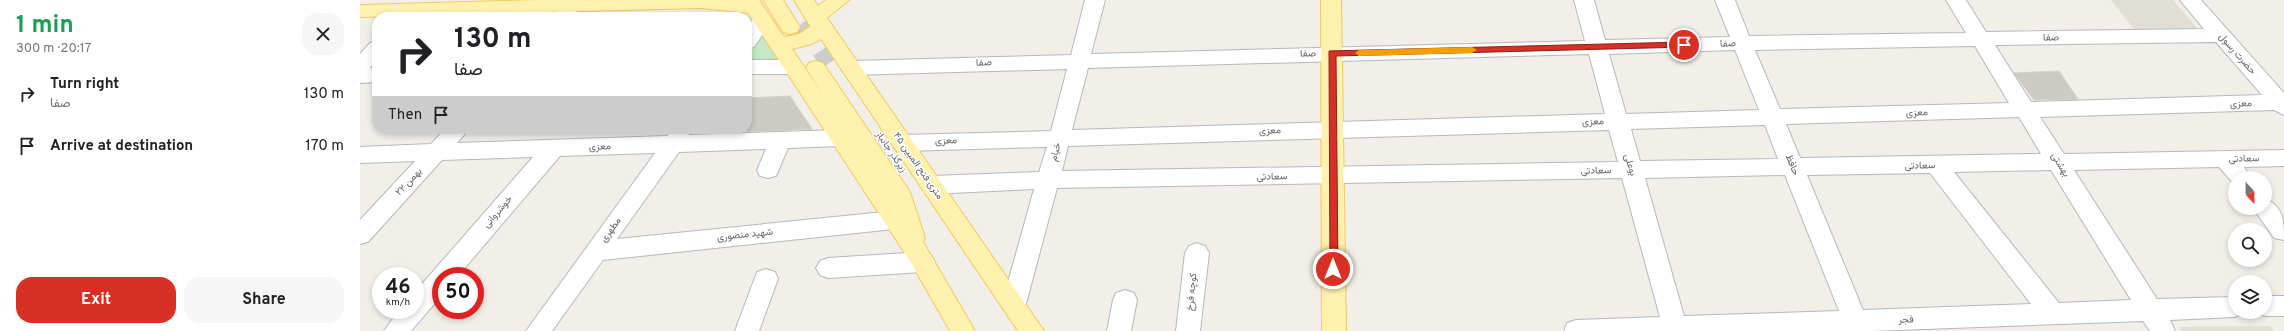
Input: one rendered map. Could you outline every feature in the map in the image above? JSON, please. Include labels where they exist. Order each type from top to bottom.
[{"type":"main road","points":[[790,0],[802,22],[839,0]]},
{"type":"main road","points":[[1331,0],[1334,331]]},
{"type":"main road","points":[[488,12],[566,11],[703,1],[759,7]]},
{"type":"main road","name":"۴۵ متری فتح المبین","points":[[759,7],[802,22],[822,66],[840,138],[920,258],[963,331]]},
{"type":"main road","points":[[360,11],[385,12]]},
{"type":"main road","name":"۴۵ متری فتح المبین","points":[[802,22],[822,66],[903,143],[1032,331]]},
{"type":"main road","name":"زیرگذر جانباز","points":[[822,66],[918,192],[963,230]]},
{"type":"main road","name":"زیرگذر جانباز","points":[[822,66],[902,198],[920,258]]},
{"type":"street","name":"خیام","points":[[1014,304],[1049,180],[1095,0]]},
{"type":"street","name":"بوعلی","points":[[1584,0],[1675,329]]},
{"type":"street","name":"حافظ","points":[[1725,0],[1857,327]]},
{"type":"street","name":"بهشتی","points":[[1956,0],[2163,331]]},
{"type":"street","name":"حضرت رسول","points":[[2190,0],[2283,104]]},
{"type":"street","points":[[752,27],[759,7]]},
{"type":"street","name":"صفا","points":[[752,67],[1743,43],[2220,35]]},
{"type":"street","points":[[360,66],[372,53]]},
{"type":"street","points":[[360,76],[372,75]]},
{"type":"street","name":"معزی","points":[[903,143],[1332,129],[2283,104]]},
{"type":"street","name":"۲۲ بهمن","points":[[360,235],[453,134]]},
{"type":"street","name":"معزی","points":[[360,155],[553,149],[679,137],[780,140],[840,138]]},
{"type":"street","name":"مطهری","points":[[538,331],[679,137]]},
{"type":"street","points":[[768,170],[780,140]]},
{"type":"street","name":"خوشروانی","points":[[452,267],[553,149]]},
{"type":"street","name":"سعادتی","points":[[932,185],[1049,180],[1794,169],[2284,158]]},
{"type":"street","points":[[2226,160],[2235,171]]},
{"type":"street","points":[[1936,165],[2053,314]]},
{"type":"street","points":[[2269,215],[2282,231]]},
{"type":"street","name":"شهید منصوری","points":[[596,251],[894,220]]},
{"type":"street","name":"کوچه فرخ","points":[[1188,331],[1197,253]]},
{"type":"street","points":[[828,268],[920,258]]},
{"type":"street","points":[[747,331],[766,279]]},
{"type":"street","points":[[424,299],[432,290]]},
{"type":"street","points":[[1119,331],[1125,300]]},
{"type":"street","points":[[2272,306],[2284,306]]},
{"type":"street","name":"فجر","points":[[1576,331],[1857,327],[2053,314],[2228,307]]},
{"type":"street","points":[[396,331],[407,319]]},
{"type":"shaded area","points":[[2111,0],[2173,0],[2197,28],[2134,29]]},
{"type":"shaded area","points":[[2270,326],[2274,331],[2181,331],[2179,327]]},
{"type":"green space","points":[[761,29],[783,63],[752,63],[752,42]]},
{"type":"building","points":[[2059,71],[2078,99],[2034,100],[2014,73]]},
{"type":"building","points":[[790,96],[812,129],[752,132],[752,98]]},
{"type":"tunnel","points":[[804,22],[831,62]]},
{"type":"slow traffic","points":[[1359,53],[1472,50]]},
{"type":"route","points":[[1333,269],[1332,53],[1684,45]]}]
